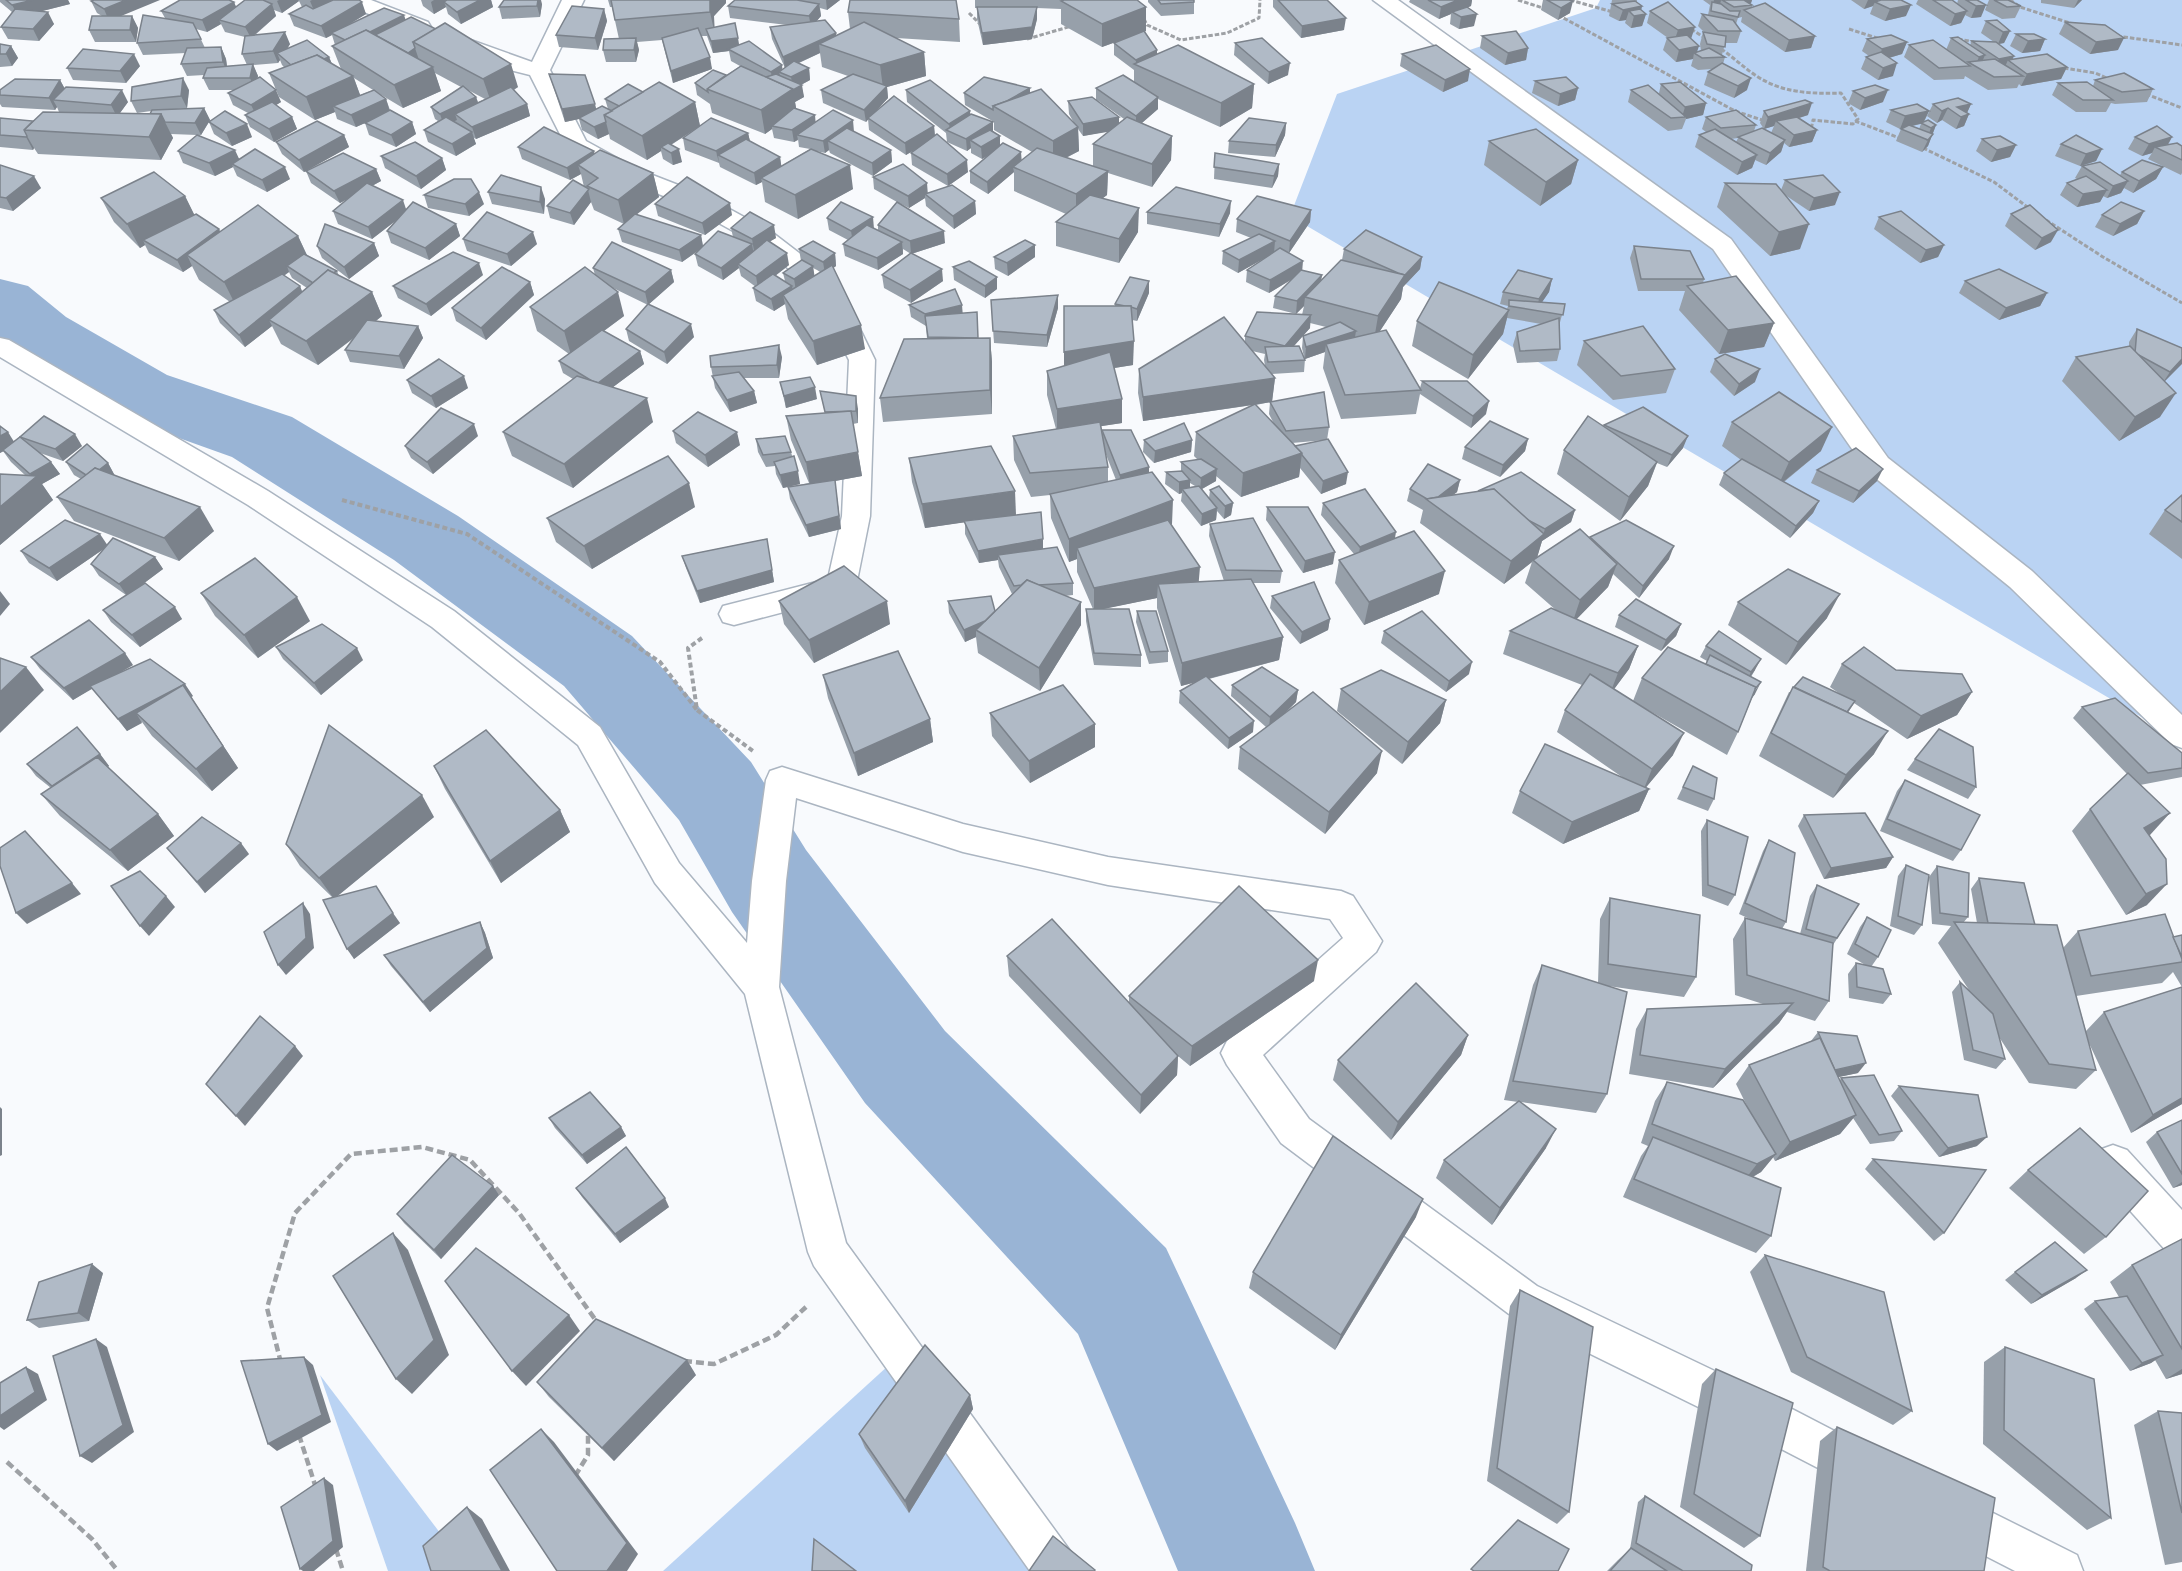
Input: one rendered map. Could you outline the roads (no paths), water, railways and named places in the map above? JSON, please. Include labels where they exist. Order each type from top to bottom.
[{"type":"street","points":[[352,0],[514,64],[539,70]]},
{"type":"street","points":[[539,70],[573,0]]},
{"type":"street","points":[[1384,0],[1722,244],[1878,465],[2021,579],[2182,735]]},
{"type":"street","points":[[539,70],[576,145],[629,174],[695,200],[765,238],[811,274],[842,319],[862,360],[856,516],[841,586],[734,615]]},
{"type":"street","points":[[0,346],[258,498],[443,619],[589,736],[667,873],[761,987]]},
{"type":"street","points":[[1058,1571],[828,1252],[761,987],[769,881],[782,780],[963,838],[1108,871],[1341,906],[1364,941],[1240,1053],[1295,1131],[1523,1300],[1754,1412],[2061,1571]]},
{"type":"street","points":[[2088,1135],[2182,1239]]},
{"type":"waterway","points":[[0,303],[38,335],[138,394],[262,437],[426,538],[598,661],[715,791],[769,881],[905,1067],[1122,1291],[1247,1571]]}]
